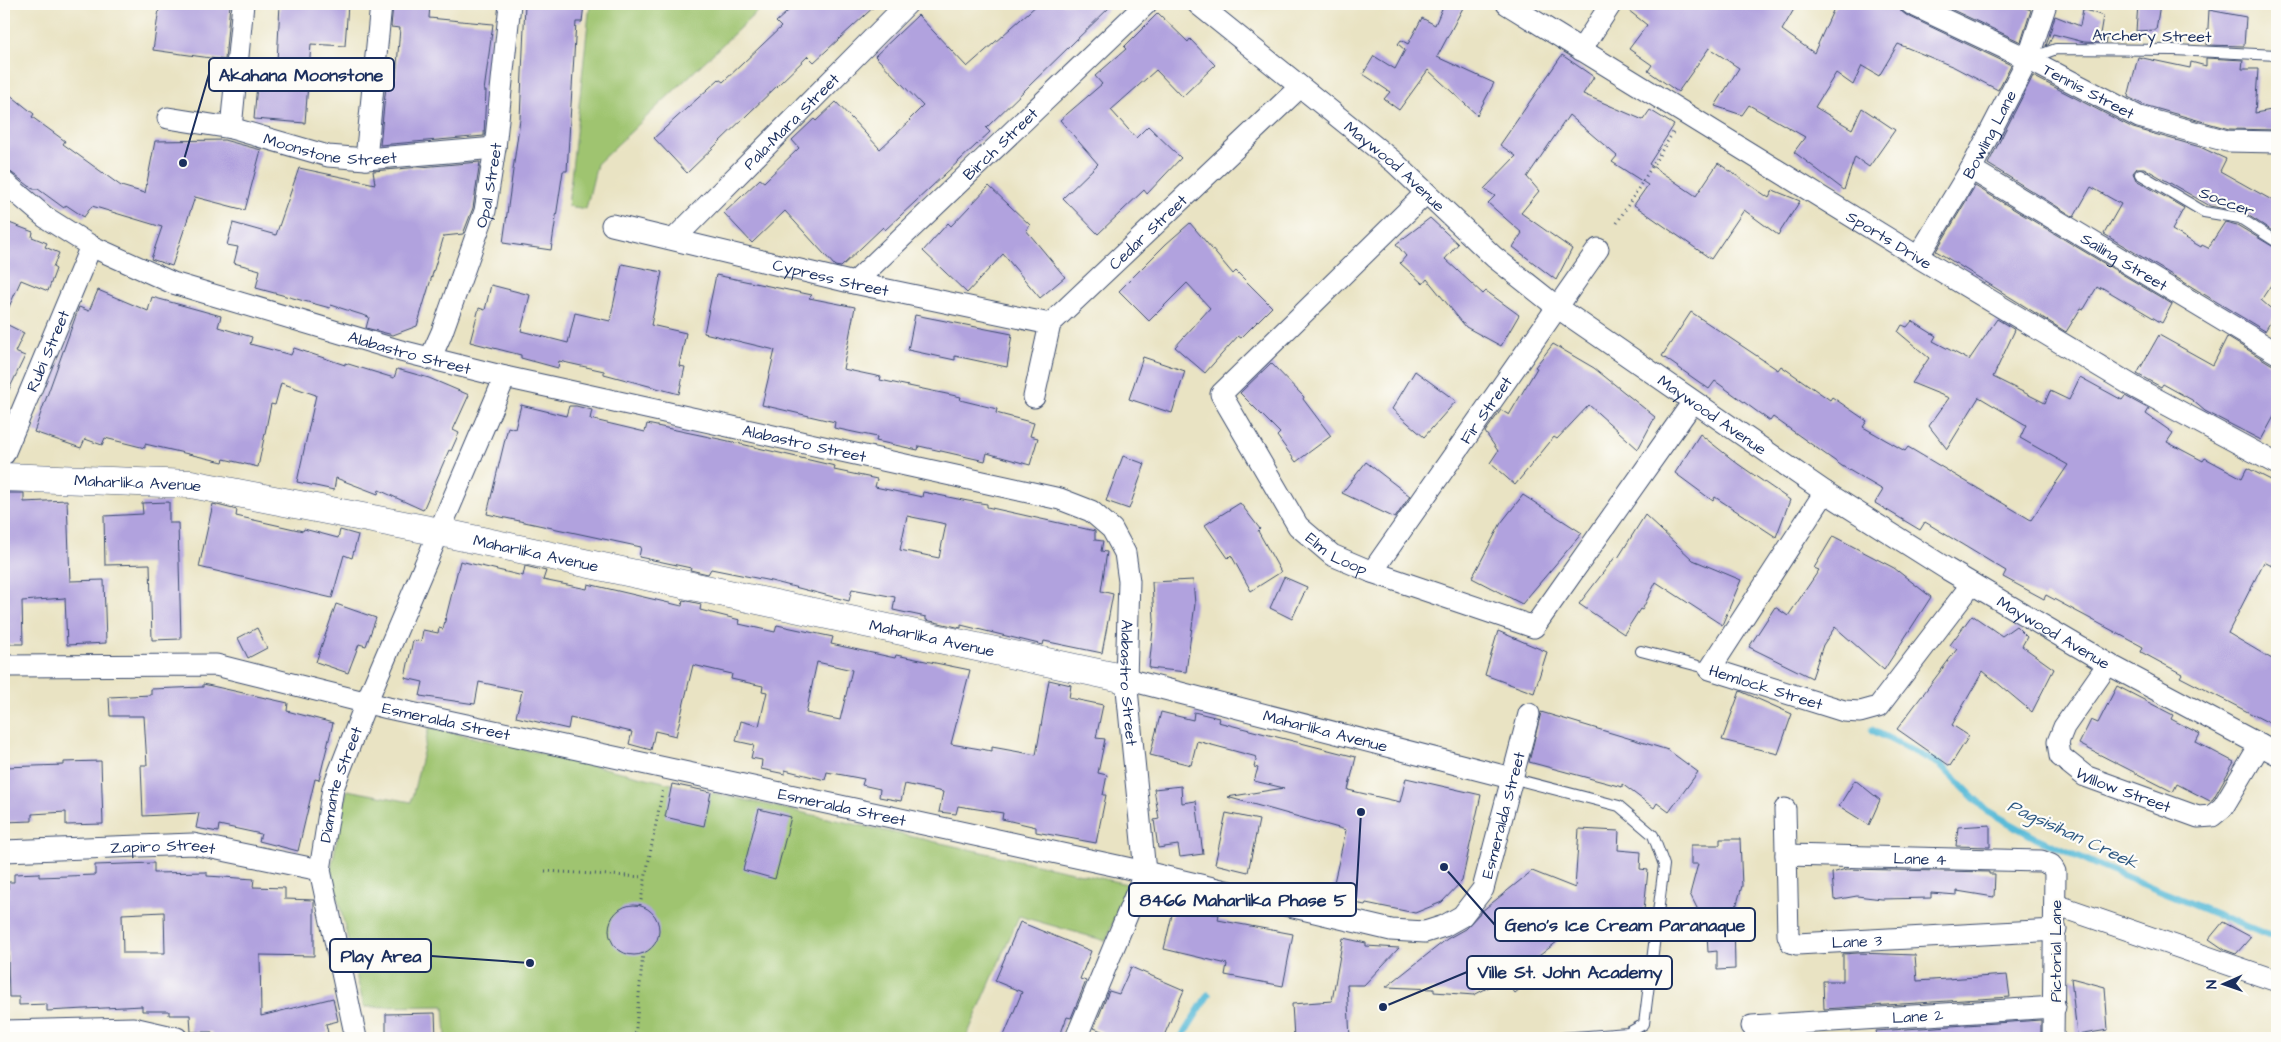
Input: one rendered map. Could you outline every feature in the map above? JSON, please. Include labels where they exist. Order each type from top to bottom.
[{"type":"street","points":[[231,128],[244,4]]},
{"type":"street","points":[[366,159],[381,4]]},
{"type":"street","name":"Opal Street","points":[[430,359],[442,332],[485,211],[495,148],[510,4]]},
{"type":"street","name":"Pala-Mara Street","points":[[674,239],[907,4]]},
{"type":"street","name":"Birch Street","points":[[854,283],[1146,4]]},
{"type":"street","name":"Maywood Avenue","points":[[1198,4],[1221,12],[1300,87],[1394,162],[1494,257],[1557,307],[1693,402],[1825,492],[1972,584],[2108,664],[2269,750]]},
{"type":"street","name":"Sports Drive","points":[[1507,4],[1918,257],[2136,388],[2277,464]]},
{"type":"street","points":[[1580,50],[1611,4]]},
{"type":"street","name":"Tennis Street","points":[[1911,4],[2139,116],[2227,140],[2277,142]]},
{"type":"street","name":"Bowling Lane","points":[[1918,257],[1971,169],[2028,60],[2046,4]]},
{"type":"street","name":"Cedar Street","points":[[1050,324],[1300,87]]},
{"type":"street","name":"Moonstone Street","points":[[168,118],[231,128],[328,156],[366,159],[495,148]]},
{"type":"street","name":"Sailing Street","points":[[1971,169],[2277,353]]},
{"type":"street","name":"Alabastro Street","points":[[4,182],[45,217],[91,246],[129,265],[173,283],[430,359],[1060,499],[1091,511],[1112,529],[1124,553],[1129,581],[1126,679],[1145,872],[1076,1038]]},
{"type":"street","name":"Elm Loop","points":[[1426,193],[1221,394],[1298,526],[1332,556],[1372,572],[1534,627],[1693,402]]},
{"type":"street","name":"Cypress Street","points":[[612,225],[854,283],[1050,324]]},
{"type":"street","name":"Rubi Street","points":[[4,454],[91,246]]},
{"type":"street","name":"Fir Street","points":[[1372,572],[1598,249]]},
{"type":"street","points":[[1034,397],[1050,324]]},
{"type":"street","name":"Diamante Street","points":[[356,1038],[320,870],[334,788],[366,703],[505,377]]},
{"type":"street","name":"Maharlika Avenue","points":[[4,477],[191,484],[440,532],[1126,679],[1511,778]]},
{"type":"street","name":"Hemlock Street","points":[[1825,492],[1710,669],[1844,711],[1860,712],[1878,707],[1972,584]]},
{"type":"street","name":"Willow Street","points":[[2108,664],[2064,727],[2058,742],[2060,756],[2085,776],[2198,817],[2212,816],[2223,807],[2269,750]]},
{"type":"street","name":"Esmeralda Street","points":[[4,666],[216,665],[366,703],[1145,872],[1391,930],[1425,932],[1444,926],[1462,916],[1483,889],[1529,714]]},
{"type":"street","name":"Lane 3","points":[[1785,809],[1788,936],[1791,942],[1798,944],[2056,930]]},
{"type":"street","name":"Zapiro Street","points":[[4,851],[193,844],[320,870]]},
{"type":"street","name":"Lane 4","points":[[1786,855],[2041,861],[2051,865]]},
{"type":"street","name":"Pictorial Lane","points":[[2051,865],[2055,872],[2056,905],[2053,1038]]},
{"type":"street","points":[[2056,905],[2277,981]]},
{"type":"street","name":"Lane 2","points":[[1752,1026],[2055,1007]]},
{"type":"street","points":[[8,1033],[133,1028],[177,1038]]},
{"type":"lane","name":"Archery Street","points":[[2028,60],[2056,48],[2277,54]]},
{"type":"lane","name":"Soccer","points":[[2140,174],[2204,212],[2240,218],[2277,242]]},
{"type":"lane","points":[[1641,650],[1710,669]]},
{"type":"lane","name":"Maharlika Avenue","points":[[1511,778],[1619,806],[1653,835],[1664,865],[1644,1024],[1628,1033],[1562,1038]]},
{"type":"path","points":[[1616,223],[1684,113]]},
{"type":"path","points":[[640,905],[667,768]]},
{"type":"path","points":[[545,870],[644,877]]},
{"type":"path","points":[[635,1038],[643,953]]},
{"type":"green space","points":[[590,4],[765,4],[597,164],[586,209],[568,206]]},
{"type":"green space","points":[[429,727],[672,784],[1127,884],[1106,941],[1019,916],[966,1038],[446,1038],[444,1006],[364,1007],[331,869],[347,790],[411,802]]},
{"type":"building","points":[[162,4],[230,4],[225,60],[153,50],[159,9],[162,9]]},
{"type":"building","points":[[280,4],[348,4],[345,46],[311,44],[305,123],[254,119],[259,61],[277,62]]},
{"type":"building","points":[[393,4],[430,4],[429,18],[493,24],[484,91],[486,91],[484,136],[380,145],[387,76],[396,78],[400,28],[391,27]]},
{"type":"building","points":[[525,4],[584,4],[582,22],[576,22],[567,171],[563,171],[551,250],[503,243],[520,119]]},
{"type":"building","points":[[796,4],[877,4],[814,62],[808,56],[687,173],[654,138],[719,79],[723,82],[781,27],[776,22]]},
{"type":"building","points":[[1038,4],[1113,4],[986,128],[990,132],[885,230],[883,227],[841,267],[835,266],[785,211],[752,243],[724,213],[760,179],[764,182],[799,148],[792,140],[814,119],[816,121],[836,102],[880,149],[910,121],[923,106],[875,56],[918,15],[967,67]]},
{"type":"building","points":[[1444,4],[1465,4],[1437,57],[1494,83],[1477,115],[1428,70],[1399,110],[1384,99],[1390,92],[1363,74],[1374,56],[1395,69],[1405,50],[1398,44],[1401,40],[1408,44],[1422,18],[1435,25]]},
{"type":"building","points":[[1623,4],[1797,4],[1782,30],[1814,53],[1836,4],[1899,4],[1901,11],[1906,15],[2011,65],[1998,90],[1954,67],[1898,44],[1879,76],[1862,66],[1853,85],[1836,73],[1815,107],[1852,129],[1862,108],[1895,130],[1869,167],[1855,157],[1844,190],[1794,152],[1805,137],[1749,105],[1742,115],[1715,106],[1739,68],[1709,48],[1678,92],[1648,71],[1652,65],[1629,49],[1647,25],[1623,6]]},
{"type":"building","points":[[1940,4],[2015,4],[2031,10],[2021,42]]},
{"type":"building","points":[[2138,4],[2160,4],[2156,30],[2136,31]]},
{"type":"building","points":[[2083,9],[2103,16],[2100,34],[2107,37],[2105,43],[2084,42],[2053,34],[2049,44],[2046,46],[2055,16],[2080,26]]},
{"type":"building","points":[[2209,10],[2246,17],[2244,46],[2207,45]]},
{"type":"building","points":[[1158,13],[1188,42],[1190,39],[1215,65],[1182,97],[1156,70],[1111,110],[1136,138],[1148,126],[1181,158],[1147,194],[1144,190],[1098,234],[1063,198],[1098,164],[1060,120],[1102,84],[1095,76],[1126,49],[1124,47]]},
{"type":"building","points":[[1562,55],[1594,77],[1583,94],[1643,120],[1650,110],[1674,125],[1649,164],[1696,196],[1718,163],[1769,198],[1773,190],[1800,201],[1778,235],[1744,210],[1711,259],[1634,205],[1648,185],[1612,162],[1617,156],[1569,115],[1527,177],[1539,191],[1521,213],[1572,249],[1556,280],[1513,247],[1522,233],[1488,203],[1495,196],[1484,189],[1516,156],[1500,145]]},
{"type":"building","points":[[2138,57],[2190,68],[2191,62],[2206,66],[2206,58],[2243,60],[2242,69],[2258,69],[2255,113],[2277,109],[2277,130],[2229,129],[2144,105],[2128,97]]},
{"type":"building","points":[[2033,76],[2133,128],[2200,147],[2226,159],[2220,171],[2277,203],[2277,234],[2243,212],[2210,206],[2144,168],[2137,168],[2133,173],[2136,180],[2184,208],[2172,230],[2201,247],[2202,245],[2208,248],[2225,222],[2237,225],[2277,249],[2277,276],[2261,300],[2276,313],[2265,331],[2104,234],[2121,204],[2091,187],[2074,217],[1988,164]]},
{"type":"building","points":[[4,90],[34,114],[32,117],[65,141],[63,144],[121,186],[145,193],[155,141],[224,140],[261,150],[245,210],[195,197],[172,266],[151,259],[162,227],[92,206],[84,217],[66,205],[64,208],[38,189],[33,189],[4,167]]},
{"type":"building","points":[[480,162],[473,208],[463,234],[444,236],[417,326],[393,335],[366,328],[369,317],[331,305],[330,308],[256,288],[260,270],[234,263],[238,247],[227,245],[233,223],[276,235],[299,168],[375,184],[373,171]]},
{"type":"building","points":[[989,186],[1030,225],[1026,230],[1065,277],[1040,298],[1003,254],[967,293],[923,251],[948,223],[951,226]]},
{"type":"building","points":[[1975,186],[2172,304],[2162,323],[2101,287],[2100,289],[2097,287],[2084,309],[2081,308],[2066,332],[1936,251]]},
{"type":"building","points":[[1430,218],[1458,244],[1445,259],[1483,294],[1486,291],[1519,315],[1501,346],[1466,327],[1427,279],[1423,284],[1400,263],[1406,256],[1396,244]]},
{"type":"building","points":[[4,221],[33,232],[32,237],[47,243],[45,247],[59,253],[53,267],[56,269],[48,291],[21,280],[4,318]]},
{"type":"building","points":[[1190,223],[1233,274],[1236,271],[1272,307],[1241,338],[1238,336],[1205,373],[1175,347],[1210,308],[1187,283],[1149,321],[1119,291]]},
{"type":"building","points":[[622,264],[662,272],[651,325],[686,333],[679,366],[685,367],[679,394],[604,374],[604,371],[559,361],[558,368],[521,358],[521,355],[470,342],[479,308],[485,310],[491,285],[530,295],[521,331],[568,343],[575,313],[610,321]]},
{"type":"building","points":[[716,275],[812,295],[809,298],[855,307],[843,369],[881,377],[880,380],[961,397],[960,400],[997,409],[996,413],[1034,423],[1030,436],[1038,438],[1030,465],[987,453],[985,461],[919,446],[918,450],[876,441],[877,437],[834,428],[835,422],[762,405],[775,350],[704,333]]},
{"type":"building","points":[[98,290],[148,311],[152,297],[221,316],[218,327],[252,337],[250,344],[291,355],[294,348],[345,365],[345,363],[394,378],[397,369],[429,378],[469,395],[453,430],[459,433],[451,451],[449,450],[423,510],[379,490],[378,494],[336,478],[334,490],[297,482],[316,395],[281,383],[275,405],[271,404],[258,467],[224,459],[223,462],[145,444],[145,448],[105,438],[102,445],[85,439],[81,448],[34,432],[79,307],[89,311]]},
{"type":"building","points":[[1691,312],[1778,370],[1781,366],[1830,400],[1832,397],[1867,421],[1863,427],[1905,451],[1908,447],[2031,520],[2068,465],[2020,438],[2026,425],[1979,397],[1947,449],[1929,426],[1949,398],[1912,383],[1929,358],[1898,332],[1902,325],[1907,327],[1912,321],[1936,336],[1933,341],[1969,360],[1997,319],[2015,330],[1993,377],[2045,403],[2050,391],[2069,400],[2080,377],[2122,400],[2125,396],[2149,409],[2146,414],[2173,433],[2167,442],[2203,461],[2205,458],[2242,478],[2247,468],[2277,483],[2277,556],[2272,566],[2264,562],[2228,633],[2277,662],[2277,727],[2180,677],[2182,674],[2141,652],[2143,647],[2046,595],[2044,599],[2003,577],[2006,571],[1925,522],[1920,530],[1875,503],[1883,490],[1842,466],[1773,417],[1770,421],[1715,381],[1709,389],[1662,356]]},
{"type":"building","points":[[915,315],[1012,334],[1007,367],[955,356],[955,360],[908,350]]},
{"type":"building","points":[[4,323],[24,333],[15,352],[25,356],[4,400]]},
{"type":"building","points":[[2159,335],[2213,365],[2227,337],[2271,364],[2277,365],[2277,411],[2261,440],[2205,411],[2192,400],[2163,384],[2161,387],[2137,374]]},
{"type":"building","points":[[1553,344],[1594,368],[1655,417],[1638,449],[1589,405],[1557,439],[1554,437],[1515,485],[1490,463],[1498,451],[1485,432],[1501,410],[1509,415],[1537,368],[1535,367]]},
{"type":"building","points":[[1143,357],[1185,371],[1172,413],[1129,399]]},
{"type":"building","points":[[1271,363],[1304,397],[1303,399],[1331,436],[1296,462],[1277,436],[1280,433],[1240,393]]},
{"type":"building","points":[[1415,371],[1456,401],[1424,437],[1392,409]]},
{"type":"building","points":[[521,405],[566,416],[569,406],[576,406],[592,410],[590,419],[645,432],[647,424],[724,440],[835,466],[834,470],[877,479],[875,487],[922,497],[923,492],[987,504],[987,507],[1095,531],[1095,540],[1103,541],[1101,551],[1107,552],[1101,591],[1113,594],[1102,653],[1044,641],[1043,645],[961,625],[961,628],[926,620],[926,617],[893,610],[895,597],[852,589],[849,601],[771,581],[711,569],[708,574],[690,570],[691,568],[639,557],[641,547],[487,514],[508,427],[515,429]],"holes":[[[907,516],[946,524],[939,558],[900,550]]]},
{"type":"building","points":[[1700,434],[1738,464],[1790,500],[1776,537],[1715,497],[1713,501],[1675,473]]},
{"type":"building","points":[[1123,456],[1145,464],[1129,509],[1106,501]]},
{"type":"building","points":[[1366,462],[1410,496],[1395,518],[1342,493]]},
{"type":"building","points":[[5,493],[24,493],[24,502],[67,500],[70,581],[104,580],[106,643],[67,645],[65,598],[22,601],[23,644],[4,644]]},
{"type":"building","points":[[1523,495],[1582,533],[1522,604],[1472,578],[1501,523]]},
{"type":"building","points":[[169,502],[169,523],[178,523],[181,639],[152,640],[150,564],[105,565],[104,516],[143,514],[142,503]]},
{"type":"building","points":[[1240,503],[1260,529],[1258,531],[1281,572],[1251,591],[1231,555],[1228,558],[1205,525]]},
{"type":"building","points":[[213,504],[237,510],[236,516],[303,531],[304,529],[338,538],[340,530],[358,535],[352,558],[344,555],[332,598],[199,567]]},
{"type":"building","points":[[1645,515],[1693,560],[1741,580],[1722,625],[1656,582],[1642,610],[1640,609],[1624,634],[1579,604],[1616,556],[1618,558]]},
{"type":"building","points":[[1833,536],[1894,568],[1931,597],[1884,670],[1835,627],[1823,645],[1812,678],[1749,647],[1775,607],[1788,616],[1819,570],[1814,568]]},
{"type":"building","points":[[460,561],[523,576],[525,566],[546,571],[543,580],[587,589],[588,584],[682,606],[683,600],[701,604],[700,610],[740,620],[739,624],[775,632],[777,625],[833,637],[831,644],[895,658],[896,655],[970,670],[951,744],[992,751],[992,747],[1036,755],[1049,680],[1071,685],[1069,698],[1103,705],[1096,738],[1105,739],[1098,773],[1107,775],[1103,795],[1106,795],[1096,843],[1036,832],[1036,827],[1002,819],[1003,813],[958,806],[956,814],[939,812],[943,792],[905,784],[901,801],[879,797],[880,789],[862,785],[864,779],[827,772],[825,780],[785,770],[785,774],[761,769],[762,760],[751,758],[754,745],[736,741],[741,721],[759,726],[767,692],[762,691],[763,686],[731,679],[732,674],[693,665],[676,736],[655,731],[651,750],[629,744],[632,732],[570,718],[568,729],[516,717],[522,691],[479,682],[475,704],[420,696],[423,682],[405,678],[413,640],[421,642],[423,630],[438,633],[439,628],[443,629]],"holes":[[[817,662],[852,670],[840,720],[806,713]]]},
{"type":"building","points":[[1284,577],[1307,587],[1292,619],[1270,608]]},
{"type":"building","points":[[1193,580],[1195,604],[1186,672],[1149,668],[1154,620],[1152,582]]},
{"type":"building","points":[[336,604],[376,618],[366,646],[359,644],[348,673],[316,662]]},
{"type":"building","points":[[1972,615],[2002,636],[2016,626],[2027,637],[2022,646],[2054,669],[2032,712],[1983,671],[1952,725],[1969,736],[1950,766],[1897,729],[1957,649],[1950,645]]},
{"type":"building","points":[[257,628],[267,648],[248,658],[238,638]]},
{"type":"building","points":[[1498,631],[1547,652],[1534,693],[1485,675]]},
{"type":"building","points":[[203,684],[288,703],[287,711],[333,723],[319,780],[315,779],[298,851],[259,841],[261,834],[219,825],[218,832],[196,828],[199,813],[143,816],[141,765],[147,765],[144,716],[110,716],[109,697],[151,695],[151,689],[203,687]]},
{"type":"building","points":[[2117,686],[2173,715],[2171,719],[2200,734],[2196,742],[2234,762],[2213,799],[2210,801],[2177,784],[2173,792],[2079,744],[2091,720],[2098,723]]},
{"type":"building","points":[[1740,691],[1792,714],[1778,754],[1722,740]]},
{"type":"building","points":[[1161,712],[1193,720],[1194,712],[1219,718],[1218,722],[1356,757],[1348,790],[1400,802],[1406,778],[1481,795],[1462,881],[1442,902],[1415,913],[1341,900],[1343,894],[1332,891],[1346,830],[1227,797],[1284,788],[1254,781],[1258,768],[1254,767],[1257,757],[1197,741],[1191,765],[1150,755]]},
{"type":"building","points":[[1541,712],[1668,750],[1698,772],[1669,812],[1657,803],[1654,808],[1622,784],[1622,787],[1529,762]]},
{"type":"building","points":[[101,761],[103,824],[66,825],[66,812],[32,814],[32,821],[4,822],[4,767],[64,765],[64,762]]},
{"type":"building","points":[[1855,780],[1880,800],[1869,825],[1839,806]]},
{"type":"building","points":[[672,784],[711,792],[704,826],[665,817]]},
{"type":"building","points":[[1181,786],[1182,803],[1196,801],[1203,854],[1180,857],[1178,845],[1158,848],[1154,820],[1159,819],[1154,789]]},
{"type":"building","points":[[759,809],[791,817],[775,879],[743,870]]},
{"type":"building","points":[[1226,813],[1259,820],[1248,872],[1215,864]]},
{"type":"building","points":[[1990,825],[1990,847],[1956,846],[1958,827]]},
{"type":"building","points":[[1579,829],[1619,831],[1618,850],[1641,852],[1640,869],[1648,870],[1642,930],[1563,923],[1558,941],[1539,956],[1547,967],[1515,993],[1504,979],[1474,995],[1434,992],[1434,989],[1386,987],[1447,939],[1465,929],[1482,911],[1532,871],[1575,888]]},
{"type":"building","points":[[1720,839],[1740,839],[1742,886],[1734,914],[1735,969],[1717,970],[1717,951],[1708,952],[1706,913],[1698,910],[1690,894],[1698,864],[1691,864],[1691,845],[1720,845]]},
{"type":"building","points":[[154,863],[154,873],[207,872],[207,876],[254,879],[253,887],[285,888],[285,899],[314,900],[314,956],[260,955],[261,1016],[333,998],[338,1021],[326,1024],[328,1033],[307,1038],[234,1038],[234,1036],[212,1036],[212,1032],[191,1032],[190,1015],[169,1015],[169,1011],[142,1011],[142,1006],[47,1011],[47,1004],[19,1005],[19,997],[9,997],[7,921],[4,921],[4,894],[8,894],[8,882],[14,882],[14,874],[39,873],[39,877],[95,875],[95,865]],"holes":[[[164,912],[165,953],[123,953],[122,914]]]},
{"type":"building","points":[[1846,869],[1989,872],[1989,874],[1995,874],[1994,897],[1957,891],[1957,895],[1931,893],[1931,898],[1882,899],[1857,896],[1834,900],[1832,873]]},
{"type":"building","points":[[1175,902],[1211,911],[1212,914],[1219,914],[1218,920],[1293,934],[1283,986],[1225,975],[1227,964],[1164,949]]},
{"type":"building","points":[[629,905],[639,905],[652,912],[659,925],[659,935],[652,948],[639,955],[629,955],[620,951],[613,944],[609,935],[609,925],[613,916],[620,909]]},
{"type":"building","points":[[1020,922],[1091,951],[1080,979],[1086,981],[1071,1018],[1067,1017],[1059,1038],[1003,1038],[1022,992],[995,981]]},
{"type":"building","points":[[2223,922],[2251,937],[2236,954],[2225,950],[2209,939]]},
{"type":"building","points":[[1343,938],[1366,943],[1366,946],[1399,948],[1364,985],[1347,985],[1350,1038],[1294,1038],[1292,1004],[1332,1001]]},
{"type":"building","points":[[1843,954],[1915,955],[1917,981],[2007,975],[2010,997],[1824,1009],[1823,981],[1843,981]]},
{"type":"building","points":[[1131,967],[1184,990],[1163,1038],[1101,1038],[1104,1032],[1094,1028],[1109,991],[1119,994]]},
{"type":"building","points":[[2071,978],[2105,987],[2108,1030],[2077,1035]]},
{"type":"building","points":[[435,1013],[436,1038],[386,1038],[386,1014]]},
{"type":"building","points":[[2041,1020],[2041,1038],[1878,1038],[1876,1031]]},
{"type":"waterway","name":"Pagsisihan Creek","points":[[1872,730],[1941,765],[1986,810],[2036,838],[2277,939]]},
{"type":"waterway","name":"Pagsisihan Creek","points":[[1181,1038],[1208,995]]},
{"type":"place","name":"Akahana Moonstone","points":[[183,163]]},
{"type":"place","name":"8466 Maharlika Phase 5","points":[[1361,812]]},
{"type":"place","name":"Geno’s Ice Cream Paranaque","points":[[1444,867]]},
{"type":"place","name":"Play Area","points":[[530,963]]},
{"type":"place","name":"Ville St. John Academy","points":[[1383,1007]]}]
